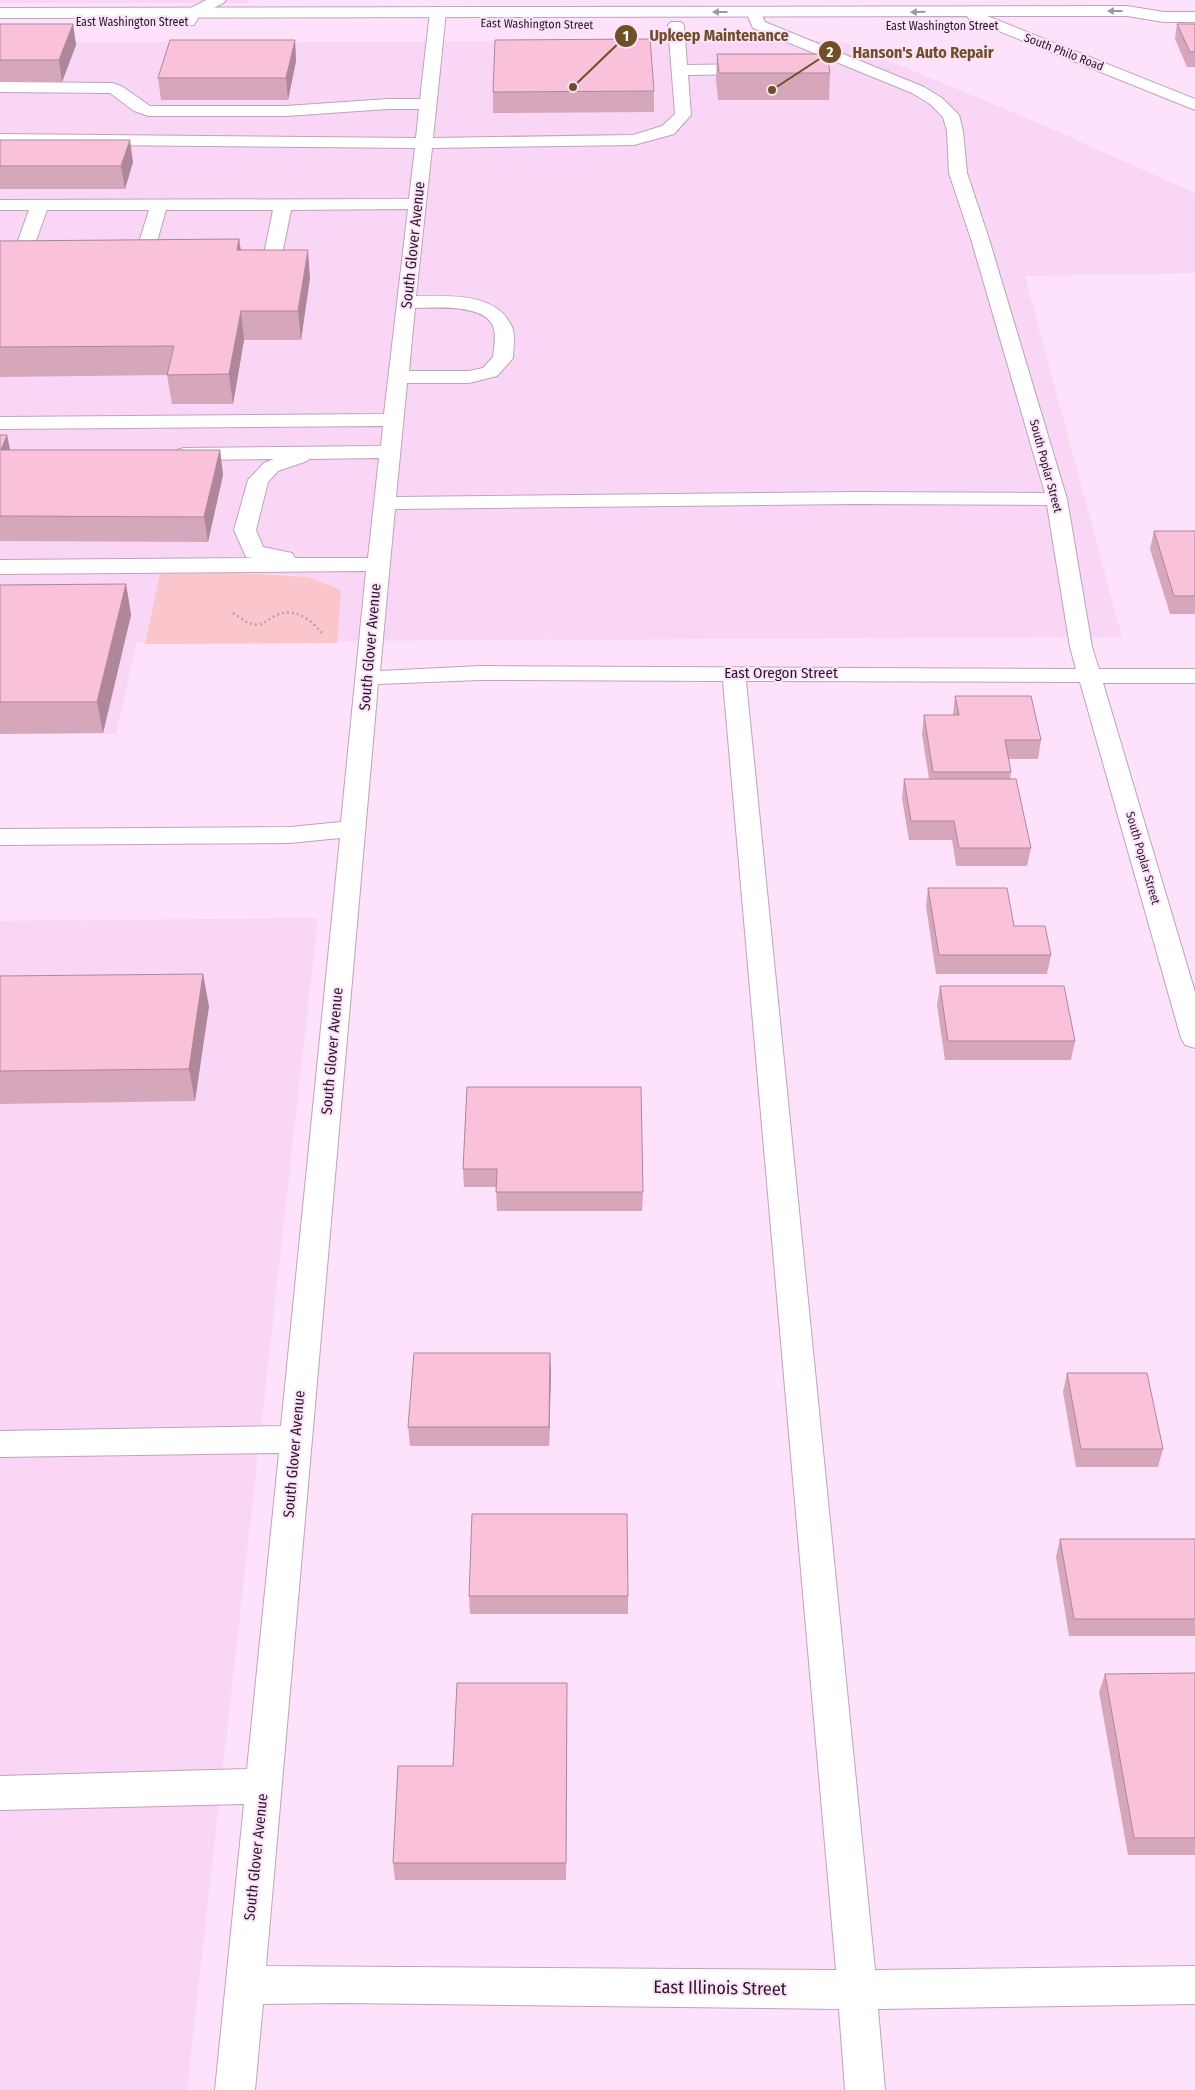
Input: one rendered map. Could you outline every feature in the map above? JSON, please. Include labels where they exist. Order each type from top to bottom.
[{"type":"street","points":[[175,0],[191,18],[218,0]]},
{"type":"street","points":[[819,12],[843,0]]},
{"type":"street","points":[[933,0],[963,19]]},
{"type":"street","name":"East Washington Street","points":[[438,17],[676,25],[819,12],[963,19],[1127,11],[1164,17],[1195,17]]},
{"type":"street","name":"East Washington Street","points":[[0,13],[191,18]]},
{"type":"street","name":"East Washington Street","points":[[0,21],[438,17],[756,19],[888,26]]},
{"type":"street","name":"South Glover Avenue","points":[[235,2090],[378,564],[438,17]]},
{"type":"street","name":"East Washington Street","points":[[963,19],[999,26],[1127,25],[1164,17]]},
{"type":"street","name":"South Poplar Street","points":[[756,19],[850,63],[918,90],[936,101],[951,115],[955,131],[958,172],[980,239],[1057,499],[1081,647],[1195,1038]]},
{"type":"street","points":[[0,139],[424,143],[634,140],[668,130],[682,115],[676,25]]},
{"type":"street","name":"South Philo Road","points":[[999,26],[1195,105]]},
{"type":"street","points":[[824,67],[850,63]]},
{"type":"street","points":[[679,70],[766,69]]},
{"type":"street","points":[[0,87],[113,88],[119,90],[143,110],[149,111],[286,111],[388,104],[428,104]]},
{"type":"street","points":[[145,252],[159,204]]},
{"type":"street","points":[[272,259],[283,204]]},
{"type":"street","points":[[0,205],[417,204]]},
{"type":"street","points":[[21,257],[40,205]]},
{"type":"street","points":[[398,377],[469,377],[490,372],[503,358],[504,329],[498,317],[476,304],[406,302]]},
{"type":"street","points":[[0,423],[393,420]]},
{"type":"street","points":[[332,564],[294,561],[254,552],[245,530],[258,480],[272,467],[296,458],[346,452]]},
{"type":"street","points":[[169,454],[390,452]]},
{"type":"street","points":[[384,503],[844,498],[1057,499]]},
{"type":"street","points":[[0,567],[378,564]]},
{"type":"street","name":"East Oregon Street","points":[[367,678],[480,673],[1195,676]]},
{"type":"street","points":[[734,673],[865,2090]]},
{"type":"street","points":[[0,837],[280,836],[353,829]]},
{"type":"street","points":[[0,1444],[295,1439]]},
{"type":"street","points":[[0,1793],[263,1786]]},
{"type":"street","name":"East Illinois Street","points":[[245,1985],[342,1984],[857,1990],[1195,1985]]},
{"type":"path","points":[[233,613],[253,626],[263,625],[272,616],[281,612],[287,612],[308,618],[324,635]]},
{"type":"shaded area","points":[[0,0],[249,0],[248,3],[0,3]]},
{"type":"shaded area","points":[[841,41],[1027,118],[1195,193],[1195,273],[1025,276],[1122,637],[137,642],[116,734],[0,734],[0,42]]},
{"type":"shaded area","points":[[235,573],[308,577],[341,590],[337,643],[145,644],[160,574]]},
{"type":"shaded area","points":[[318,918],[187,2090],[0,2090],[0,921]]},
{"type":"building","points":[[0,24],[73,24],[59,60],[0,60]]},
{"type":"building","points":[[1177,24],[1195,24],[1195,52],[1190,52]]},
{"type":"building","points":[[650,39],[654,91],[493,92],[495,40]]},
{"type":"building","points":[[170,40],[295,40],[286,78],[158,78]]},
{"type":"building","points":[[717,54],[827,54],[830,73],[719,73]]},
{"type":"building","points":[[0,140],[130,140],[121,166],[0,166]]},
{"type":"building","points":[[239,239],[237,250],[308,250],[298,311],[241,311],[229,374],[167,375],[174,346],[0,347],[0,241]]},
{"type":"building","points":[[0,435],[7,435],[1,450],[220,450],[204,517],[0,516]]},
{"type":"building","points":[[1154,531],[1195,531],[1195,596],[1174,596]]},
{"type":"building","points":[[126,584],[97,702],[0,702],[0,585]]},
{"type":"building","points":[[955,696],[1031,696],[1041,740],[1005,740],[1011,772],[933,772],[924,715],[959,715]]},
{"type":"building","points":[[904,779],[1016,779],[1031,848],[959,848],[954,821],[911,821]]},
{"type":"building","points":[[928,888],[1007,888],[1014,926],[1045,926],[1051,955],[939,955]]},
{"type":"building","points":[[203,974],[189,1069],[0,1071],[0,976]]},
{"type":"building","points":[[940,986],[1064,986],[1075,1041],[948,1041]]},
{"type":"building","points":[[467,1087],[641,1087],[643,1192],[496,1192],[497,1169],[463,1169]]},
{"type":"building","points":[[414,1353],[550,1353],[549,1427],[408,1427]]},
{"type":"building","points":[[1067,1373],[1147,1373],[1163,1449],[1081,1449]]},
{"type":"building","points":[[472,1514],[627,1514],[628,1596],[469,1596]]},
{"type":"building","points":[[1060,1539],[1195,1539],[1195,1619],[1074,1619]]},
{"type":"building","points":[[1195,1673],[1195,1838],[1134,1838],[1105,1674]]},
{"type":"building","points":[[457,1683],[567,1683],[566,1863],[393,1863],[398,1766],[453,1766]]},
{"type":"place","name":"Upkeep Maintenance","points":[[573,87]]},
{"type":"place","name":"Hanson's Auto Repair","points":[[772,90]]}]
